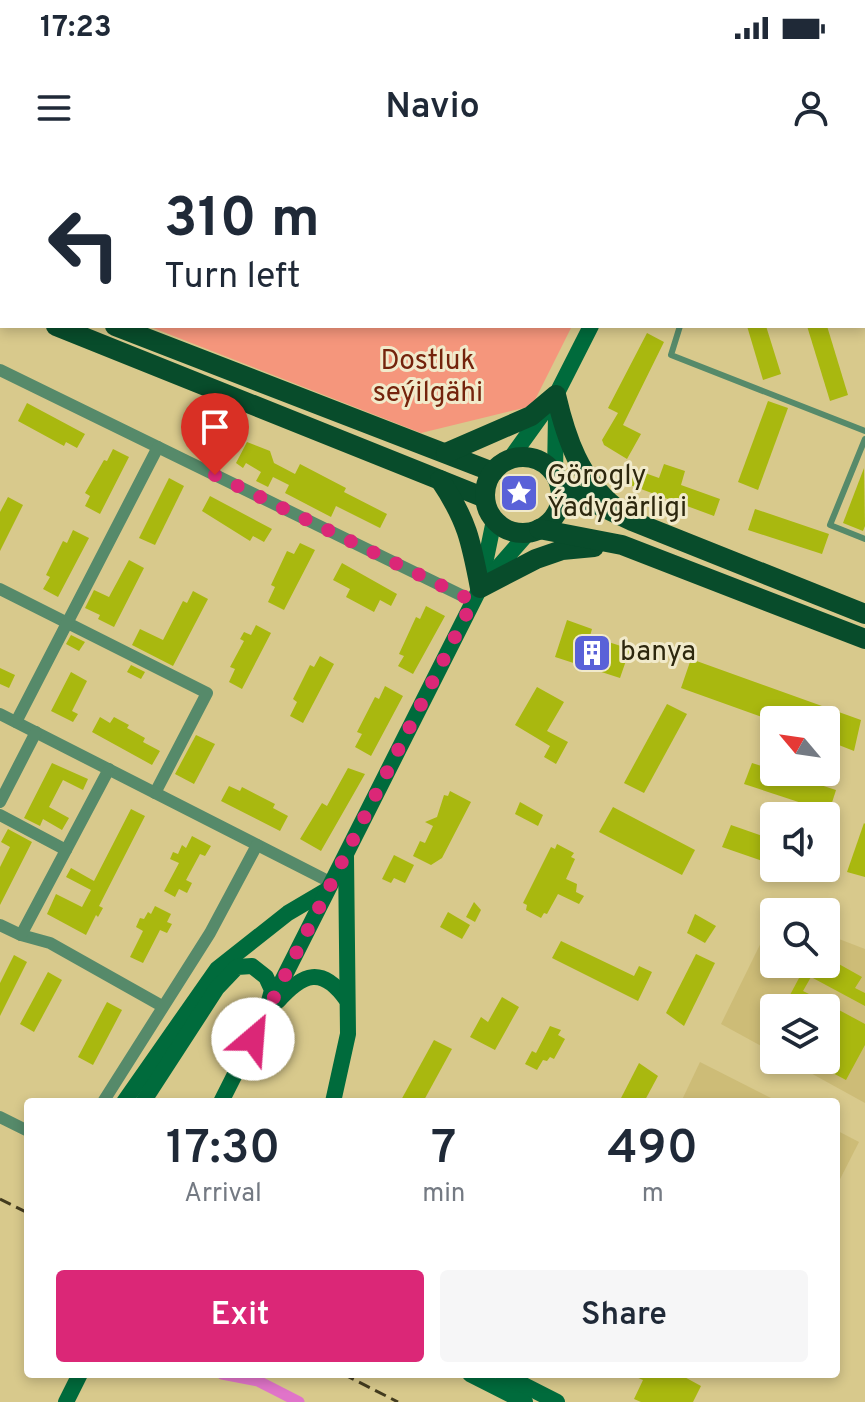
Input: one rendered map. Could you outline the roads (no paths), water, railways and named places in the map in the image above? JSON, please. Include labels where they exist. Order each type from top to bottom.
[{"type":"main road","points":[[61,328],[485,498]]},
{"type":"main road","points":[[120,328],[493,472]]},
{"type":"main road","points":[[446,453],[531,416],[556,395],[565,434],[581,469],[606,500],[632,521]]},
{"type":"main road","points":[[865,614],[632,521],[558,481],[535,459],[510,459],[493,472],[486,486],[485,498],[494,520],[504,528],[622,545],[865,639]]},
{"type":"main road","points":[[440,480],[460,510],[470,539],[476,595],[536,559],[562,550],[622,545]]},
{"type":"main road","points":[[533,531],[549,522],[557,512],[561,499],[558,481]]},
{"type":"street","points":[[510,459],[556,395],[590,328]]},
{"type":"street","points":[[0,370],[476,595]]},
{"type":"street","points":[[556,395],[558,481]]},
{"type":"street","points":[[16,722],[158,447]]},
{"type":"street","points":[[223,1098],[476,595],[494,520]]},
{"type":"street","points":[[476,595],[533,531]]},
{"type":"street","points":[[0,589],[207,693],[155,793]]},
{"type":"street","points":[[0,714],[257,845],[330,886]]},
{"type":"street","points":[[0,802],[36,732]]},
{"type":"street","points":[[21,935],[109,769]]},
{"type":"street","points":[[0,815],[66,850]]},
{"type":"street","points":[[105,1098],[210,933],[257,845]]},
{"type":"street","points":[[334,1098],[348,1034],[346,855]]},
{"type":"street","points":[[127,1098],[217,969],[288,913],[330,886]]},
{"type":"street","points":[[0,925],[50,943],[162,1006]]},
{"type":"street","points":[[146,1098],[217,988],[237,967],[252,966],[266,977],[272,990],[264,1018]]},
{"type":"street","points":[[264,1018],[301,978],[317,976],[335,984],[346,999]]},
{"type":"street","points":[[0,1117],[24,1129]]},
{"type":"street","points":[[66,1402],[78,1378]]},
{"type":"street","points":[[478,1378],[525,1402]]},
{"type":"street","points":[[510,1378],[557,1402]]},
{"type":"lane","points":[[679,328],[671,355],[865,431]]},
{"type":"lane","points":[[865,439],[830,525],[865,539]]},
{"type":"waterway","points":[[243,1378],[258,1381],[299,1402]]},
{"type":"railway","points":[[0,1199],[24,1211]]},
{"type":"railway","points":[[351,1378],[398,1402]]},
{"type":"place","name":"Görogly Ýadygärligi","points":[[519,493]]},
{"type":"place","name":"banya","points":[[592,653]]},
{"type":"park label","name":"Dostluk seýilgähi","points":[[428,378]]}]
